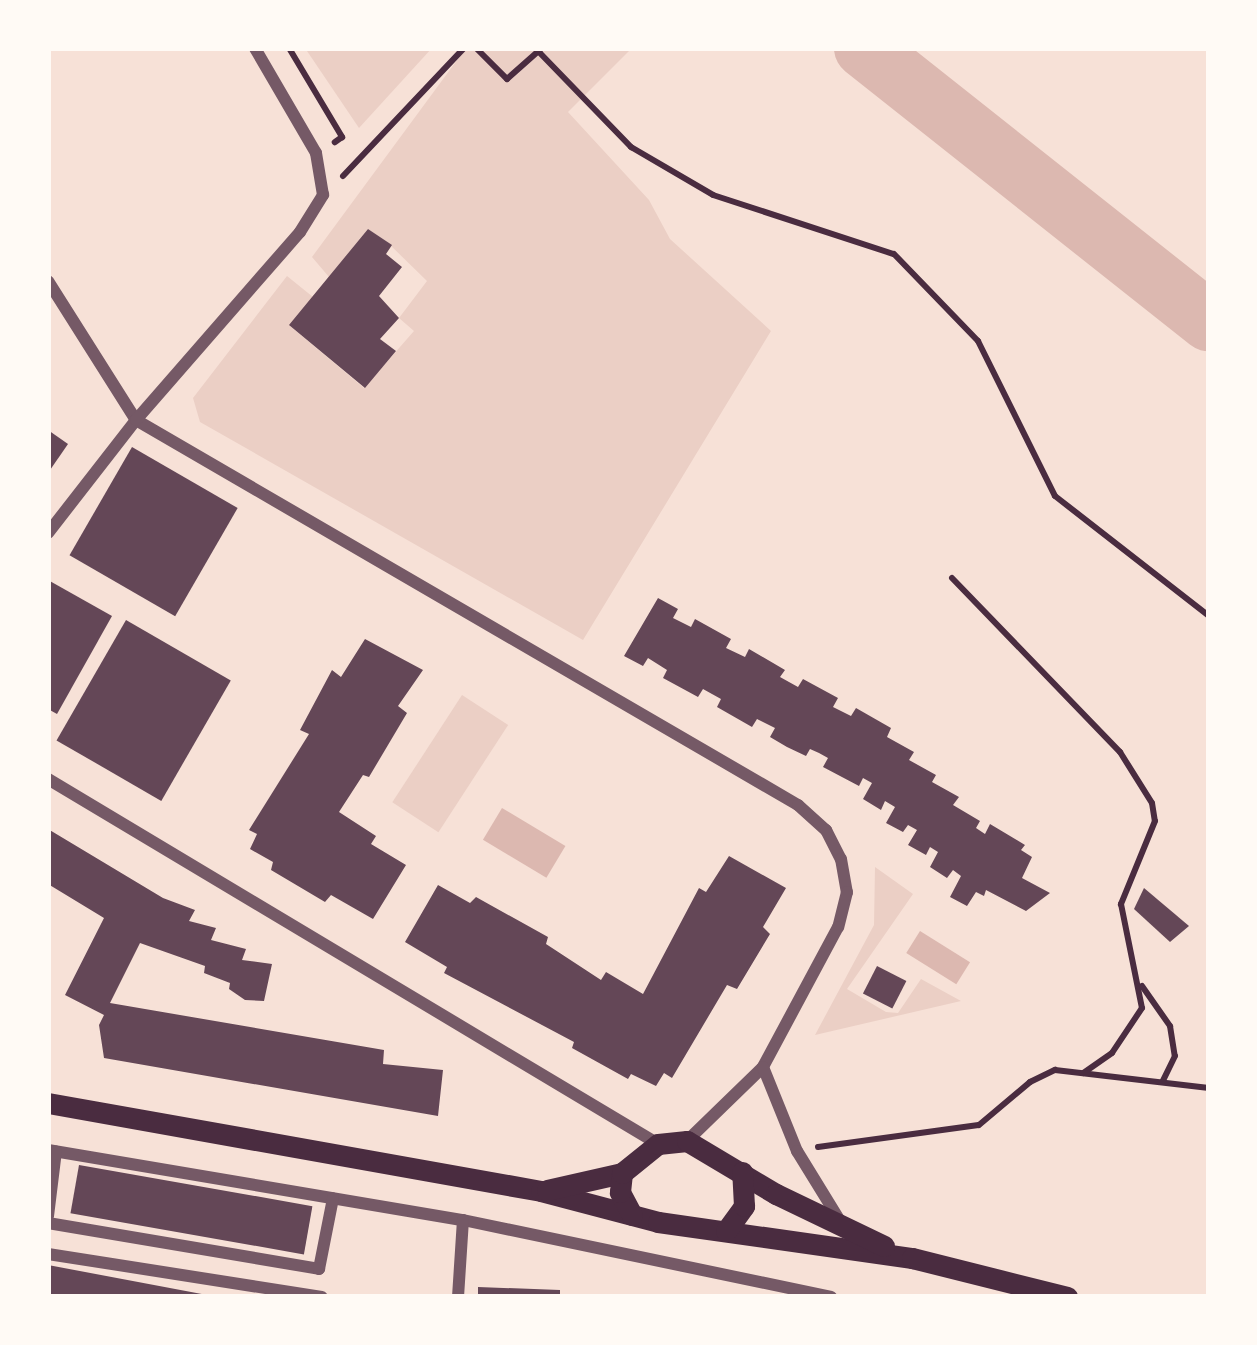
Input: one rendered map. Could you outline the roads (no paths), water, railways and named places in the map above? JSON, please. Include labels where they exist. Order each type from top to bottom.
[{"type":"main road","points":[[48,1102],[542,1191],[632,1215],[726,1232],[911,1258],[1067,1297]]},
{"type":"main road","points":[[542,1191],[622,1173],[658,1144],[687,1141],[845,1229],[911,1258]]},
{"type":"main road","points":[[726,1232],[743,1206],[742,1172]]},
{"type":"main road","points":[[622,1173],[620,1192],[632,1215]]},
{"type":"street","points":[[48,533],[136,420],[300,232],[323,195],[316,153],[255,48]]},
{"type":"street","points":[[48,281],[136,420],[798,805],[826,830],[842,859],[848,892],[838,928],[763,1067],[687,1141]]},
{"type":"street","points":[[48,779],[658,1144]]},
{"type":"street","points":[[763,1067],[796,1151],[845,1229]]},
{"type":"street","points":[[333,1198],[319,1269],[48,1219],[52,1151],[333,1198],[464,1220],[831,1297]]},
{"type":"street","points":[[458,1297],[464,1220]]},
{"type":"street","points":[[48,1254],[322,1297]]},
{"type":"waterway","points":[[864,48],[1209,321]]}]
